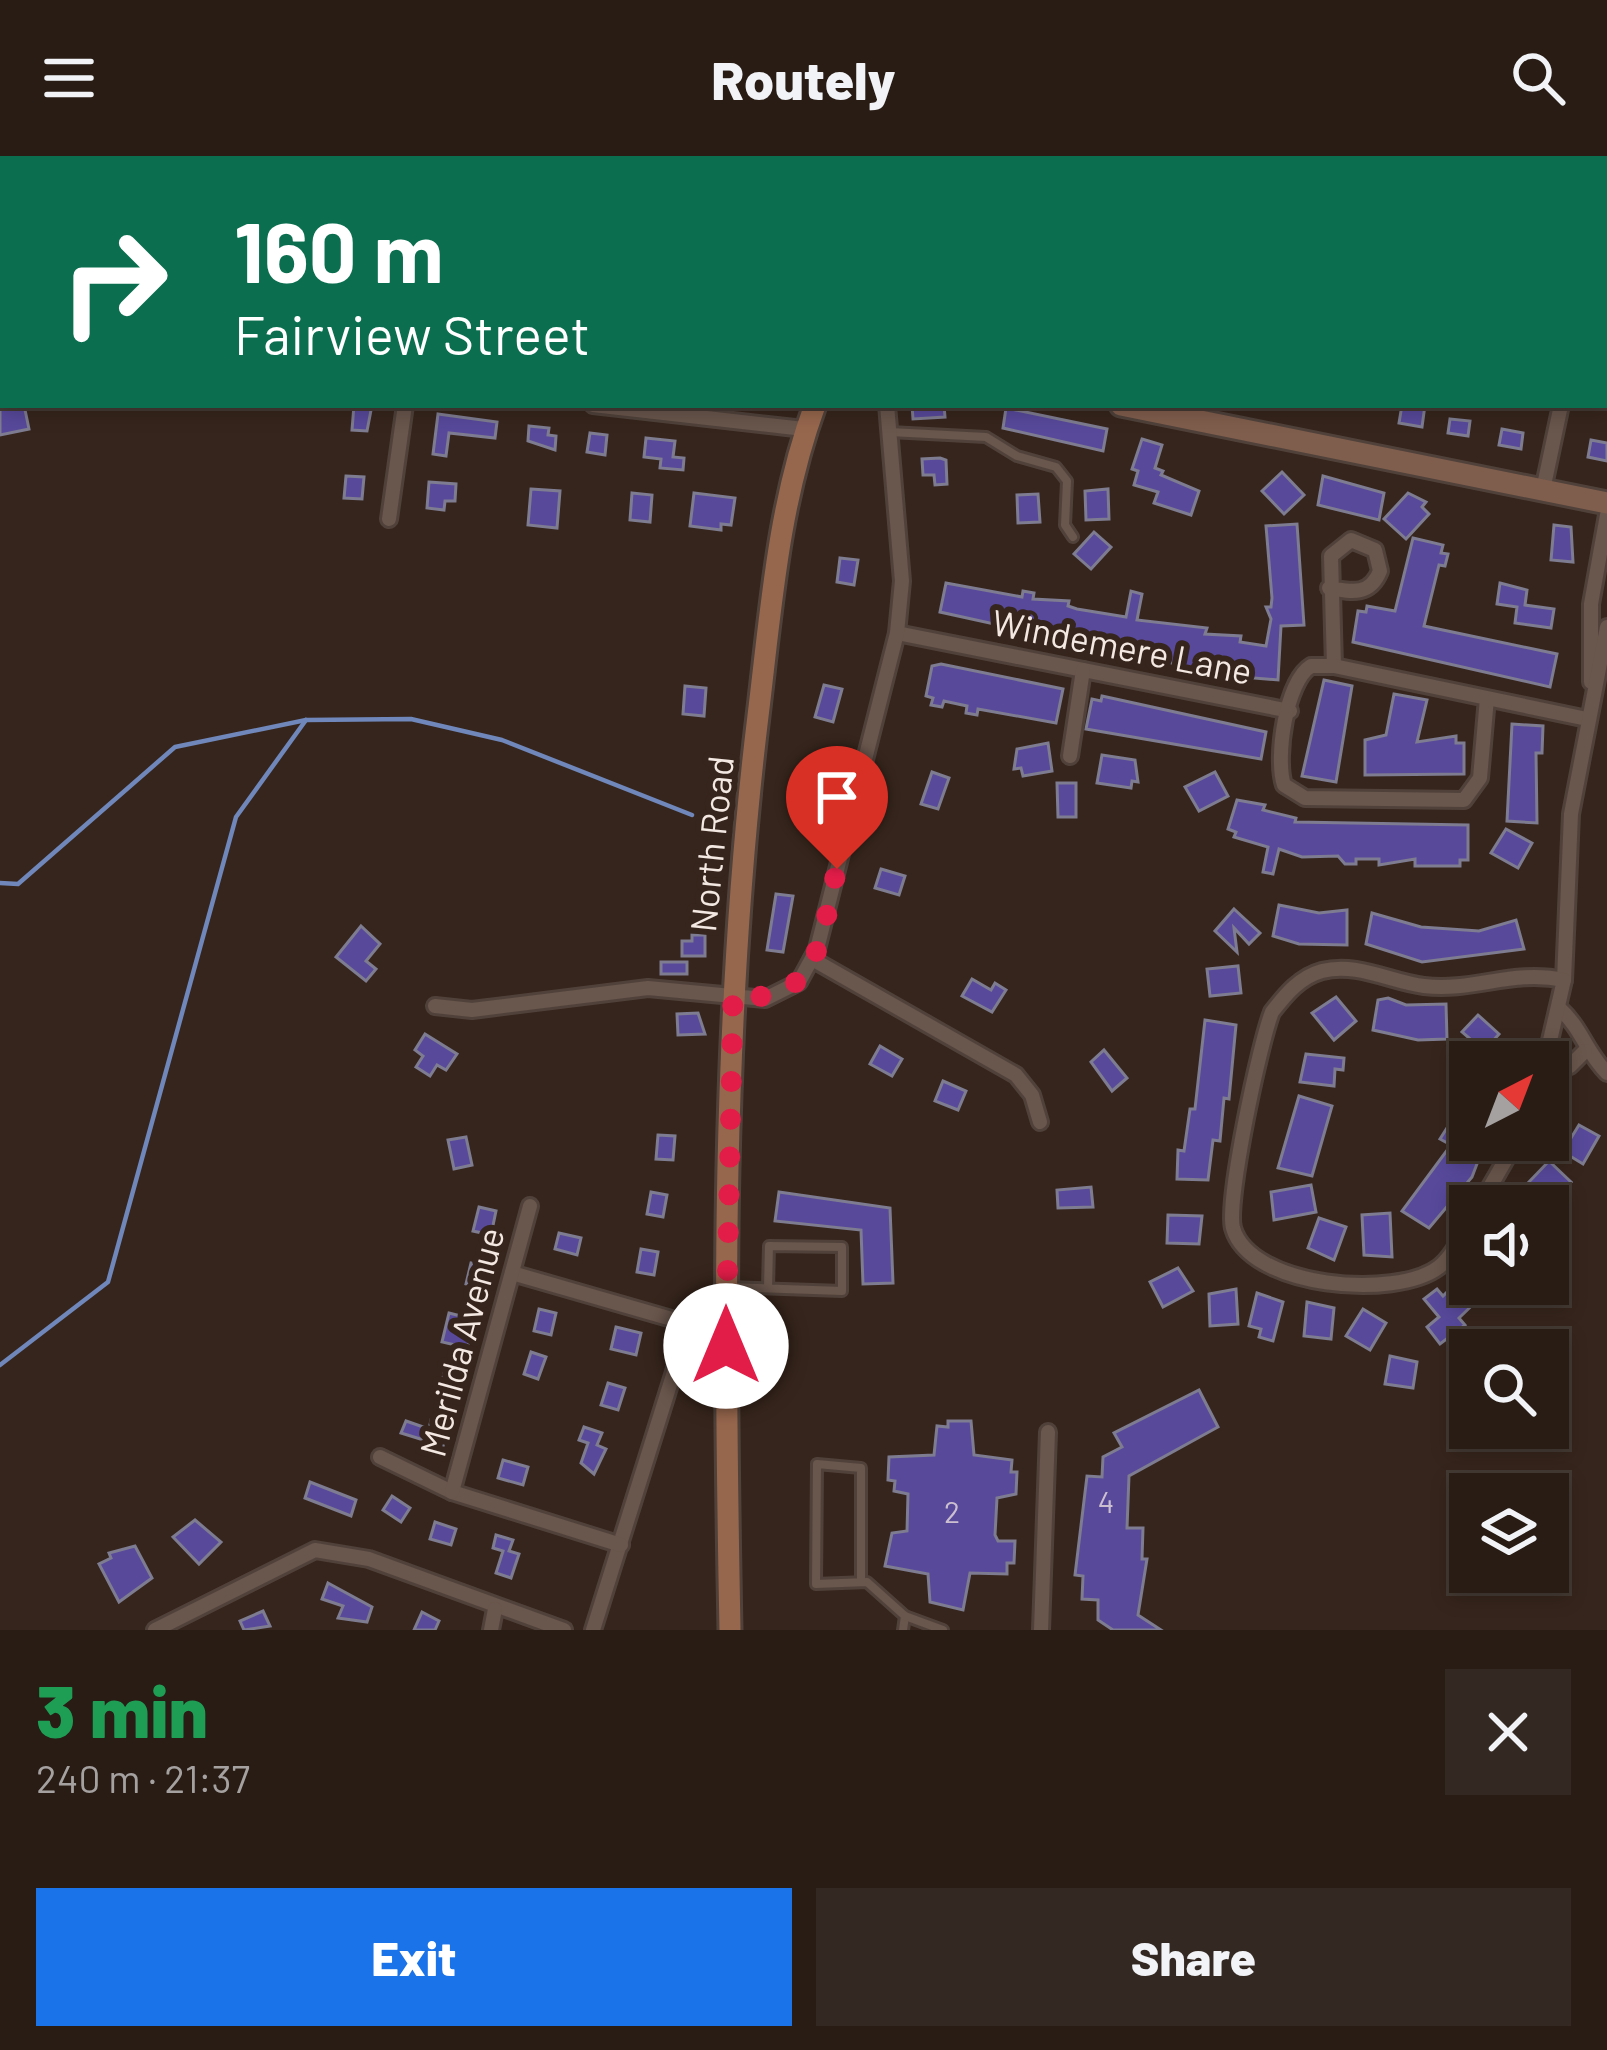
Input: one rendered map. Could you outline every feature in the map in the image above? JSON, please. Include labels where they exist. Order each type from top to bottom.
[{"type":"main road","points":[[1136,408],[1607,503]]},
{"type":"main road","name":"North Road","points":[[730,1630],[726,1287],[733,996],[747,806],[778,544],[809,411]]},
{"type":"street","points":[[388,519],[405,408]]},
{"type":"street","points":[[645,408],[809,411]]},
{"type":"street","points":[[435,1006],[472,1010],[648,988],[778,996],[799,982],[812,959],[897,634],[902,581],[887,408]]},
{"type":"street","points":[[1543,490],[1560,408]]},
{"type":"street","points":[[1591,691],[1592,604],[1607,515]]},
{"type":"street","points":[[1329,587],[1355,592],[1371,586],[1380,572],[1376,550],[1357,540],[1337,547],[1329,561],[1329,587],[1334,666],[1587,718]]},
{"type":"street","points":[[1551,1041],[1564,980],[1568,838],[1591,691],[1607,627]]},
{"type":"street","name":"Windemere Lane","points":[[897,634],[1290,711],[1302,672],[1334,666]]},
{"type":"street","points":[[1070,756],[1083,670]]},
{"type":"street","points":[[1290,711],[1281,776],[1297,796],[1456,801],[1470,796],[1478,784],[1487,698]]},
{"type":"street","points":[[812,959],[1016,1075],[1032,1095],[1040,1122]]},
{"type":"street","points":[[1449,1252],[1439,1267],[1401,1280],[1301,1279],[1278,1272],[1241,1246],[1231,1213],[1266,1028],[1294,986],[1324,971],[1361,971],[1444,987],[1519,974],[1564,980]]},
{"type":"street","points":[[1560,1009],[1580,1029],[1585,1051],[1607,1073]]},
{"type":"street","points":[[1569,1066],[1585,1051]]},
{"type":"street","name":"Merilda Avenue","points":[[452,1492],[530,1206]]},
{"type":"street","points":[[512,1273],[689,1324],[592,1630]]},
{"type":"street","points":[[1041,1630],[1048,1432]]},
{"type":"street","points":[[380,1457],[452,1492],[621,1546]]},
{"type":"street","points":[[155,1630],[315,1550],[369,1559],[564,1630]]},
{"type":"street","points":[[491,1630],[496,1609]]},
{"type":"lane","points":[[888,432],[986,436],[1017,456],[1056,467],[1067,482],[1065,525],[1072,537]]},
{"type":"lane","points":[[726,1287],[842,1291],[842,1247],[769,1246],[768,1288]]},
{"type":"lane","points":[[861,1582],[861,1468],[818,1464],[816,1584],[861,1582],[905,1616],[943,1630]]},
{"type":"lane","points":[[903,1630],[905,1616]]},
{"type":"building","points":[[0,408],[25,408],[29,429],[0,435]]},
{"type":"building","points":[[354,408],[371,408],[367,431],[352,430]]},
{"type":"building","points":[[912,408],[944,408],[945,417],[913,419]]},
{"type":"building","points":[[1006,408],[1107,429],[1103,451],[1003,428]]},
{"type":"building","points":[[1402,408],[1425,408],[1422,427],[1399,423]]},
{"type":"building","points":[[438,414],[497,422],[495,438],[449,433],[446,456],[433,454]]},
{"type":"building","points":[[1450,419],[1470,421],[1468,436],[1448,433]]},
{"type":"building","points":[[529,426],[549,428],[548,435],[556,436],[555,450],[528,441]]},
{"type":"building","points":[[1502,429],[1523,433],[1521,449],[1499,445]]},
{"type":"building","points":[[590,433],[607,435],[605,455],[587,452]]},
{"type":"building","points":[[646,438],[675,441],[673,457],[684,458],[683,470],[660,468],[661,459],[644,457]]},
{"type":"building","points":[[1142,439],[1162,445],[1155,468],[1163,471],[1161,475],[1199,491],[1191,515],[1154,503],[1158,492],[1134,485],[1138,471],[1132,469]]},
{"type":"building","points":[[1591,440],[1607,443],[1607,461],[1588,457]]},
{"type":"building","points":[[922,459],[946,460],[947,484],[935,485],[934,475],[923,475]]},
{"type":"building","points":[[1282,472],[1304,495],[1284,514],[1262,491]]},
{"type":"building","points":[[346,476],[364,477],[362,499],[344,498]]},
{"type":"building","points":[[1323,476],[1384,493],[1379,520],[1318,505]]},
{"type":"building","points":[[429,482],[456,484],[455,501],[445,501],[444,510],[427,508]]},
{"type":"building","points":[[531,489],[560,491],[557,528],[528,525]]},
{"type":"building","points":[[1108,489],[1109,519],[1086,520],[1085,491]]},
{"type":"building","points":[[632,493],[652,495],[650,522],[630,520]]},
{"type":"building","points":[[694,493],[735,498],[731,525],[721,524],[721,530],[690,526]]},
{"type":"building","points":[[1408,493],[1426,502],[1422,507],[1429,514],[1406,539],[1384,519]]},
{"type":"building","points":[[1038,494],[1040,522],[1018,523],[1017,495]]},
{"type":"building","points":[[1297,524],[1304,625],[1281,626],[1278,680],[1230,676],[940,612],[946,583],[1022,597],[1023,591],[1034,593],[1033,599],[1069,601],[1068,606],[1077,609],[1126,617],[1131,591],[1142,594],[1137,620],[1207,628],[1205,634],[1241,636],[1240,642],[1266,646],[1271,619],[1266,607],[1271,607],[1272,598],[1266,526]]},
{"type":"building","points":[[1554,525],[1571,527],[1573,562],[1551,560]]},
{"type":"building","points":[[1094,532],[1111,547],[1091,569],[1074,554]]},
{"type":"building","points":[[1413,538],[1443,545],[1441,553],[1448,554],[1445,566],[1439,565],[1424,626],[1557,654],[1550,687],[1353,642],[1358,611],[1366,612],[1367,606],[1395,611]]},
{"type":"building","points":[[840,558],[858,560],[854,585],[837,582]]},
{"type":"building","points":[[1500,583],[1527,590],[1525,605],[1554,609],[1551,628],[1515,623],[1517,607],[1497,604]]},
{"type":"building","points":[[932,666],[1063,689],[1056,723],[978,709],[977,715],[966,713],[967,706],[944,701],[942,707],[931,705],[933,698],[926,696]]},
{"type":"building","points":[[1324,680],[1352,686],[1336,782],[1302,776]]},
{"type":"building","points":[[824,685],[842,689],[833,722],[815,717]]},
{"type":"building","points":[[685,686],[706,688],[704,716],[683,714]]},
{"type":"building","points":[[1394,694],[1427,700],[1417,742],[1456,736],[1456,743],[1464,743],[1464,774],[1365,775],[1365,740],[1386,735]]},
{"type":"building","points":[[1102,696],[1266,732],[1261,759],[1086,729],[1092,699],[1101,701]]},
{"type":"building","points":[[1512,724],[1543,726],[1542,753],[1536,753],[1537,823],[1507,821]]},
{"type":"building","points":[[1048,743],[1052,771],[1023,776],[1021,768],[1014,769],[1017,749]]},
{"type":"building","points":[[1102,755],[1135,760],[1138,782],[1132,781],[1131,788],[1097,783]]},
{"type":"building","points":[[932,772],[949,778],[938,809],[921,804]]},
{"type":"building","points":[[1215,772],[1228,796],[1199,811],[1185,787]]},
{"type":"building","points":[[1057,783],[1076,783],[1076,817],[1058,817]]},
{"type":"building","points":[[1237,800],[1265,805],[1263,810],[1296,818],[1295,822],[1468,825],[1468,860],[1460,860],[1460,866],[1415,866],[1415,859],[1379,865],[1379,859],[1356,859],[1356,864],[1345,864],[1338,856],[1302,857],[1279,849],[1273,874],[1263,872],[1268,847],[1234,837],[1236,832],[1228,829]]},
{"type":"building","points":[[1506,829],[1532,843],[1518,868],[1491,853]]},
{"type":"building","points":[[881,869],[905,876],[899,895],[875,888]]},
{"type":"building","points":[[776,894],[793,896],[783,952],[767,950]]},
{"type":"building","points":[[1279,905],[1319,913],[1347,910],[1347,945],[1299,944],[1273,936]]},
{"type":"building","points":[[1234,909],[1260,933],[1249,944],[1234,928],[1237,952],[1215,931]]},
{"type":"building","points":[[1372,913],[1421,927],[1479,931],[1516,920],[1524,949],[1422,962],[1366,944]]},
{"type":"building","points":[[361,926],[380,944],[366,961],[376,969],[366,981],[336,957]]},
{"type":"building","points":[[692,935],[705,935],[705,956],[682,956],[682,941],[692,941]]},
{"type":"building","points":[[661,962],[687,962],[687,974],[661,974]]},
{"type":"building","points":[[1238,966],[1241,993],[1210,996],[1207,969]]},
{"type":"building","points":[[972,979],[991,990],[995,983],[1006,990],[992,1012],[962,996]]},
{"type":"building","points":[[1336,997],[1356,1021],[1334,1040],[1312,1013]]},
{"type":"building","points":[[1388,998],[1406,1005],[1446,1004],[1447,1039],[1418,1040],[1373,1030],[1378,1000]]},
{"type":"building","points":[[698,1013],[705,1034],[678,1035],[677,1014]]},
{"type":"building","points":[[1478,1015],[1499,1034],[1493,1041],[1472,1041],[1462,1032]]},
{"type":"building","points":[[1205,1020],[1236,1025],[1229,1099],[1224,1098],[1220,1141],[1213,1140],[1208,1180],[1177,1179],[1178,1150],[1184,1151],[1190,1109],[1195,1109]]},
{"type":"building","points":[[425,1034],[457,1054],[446,1070],[437,1065],[430,1076],[416,1067],[423,1056],[415,1050]]},
{"type":"building","points":[[880,1046],[902,1059],[892,1076],[870,1064]]},
{"type":"building","points":[[1104,1050],[1127,1078],[1112,1091],[1091,1062]]},
{"type":"building","points":[[1306,1054],[1344,1058],[1343,1070],[1335,1069],[1334,1086],[1300,1082]]},
{"type":"building","points":[[943,1081],[966,1091],[958,1110],[935,1101]]},
{"type":"building","points":[[1299,1096],[1332,1106],[1312,1176],[1278,1168]]},
{"type":"building","points":[[1579,1125],[1599,1136],[1583,1164],[1569,1155]]},
{"type":"building","points":[[658,1135],[675,1136],[673,1160],[656,1159]]},
{"type":"building","points":[[466,1137],[472,1165],[454,1169],[448,1140]]},
{"type":"building","points":[[1449,1148],[1449,1161],[1478,1161],[1465,1185],[1449,1185],[1449,1204],[1429,1228],[1402,1211]]},
{"type":"building","points":[[1549,1161],[1571,1182],[1568,1185],[1526,1185]]},
{"type":"building","points":[[1311,1185],[1316,1212],[1274,1220],[1271,1192]]},
{"type":"building","points":[[1091,1187],[1093,1207],[1058,1208],[1057,1190]]},
{"type":"building","points":[[651,1192],[667,1195],[663,1217],[647,1214]]},
{"type":"building","points":[[779,1192],[890,1208],[893,1283],[863,1284],[861,1230],[775,1221]]},
{"type":"building","points":[[479,1207],[496,1211],[491,1235],[473,1231]]},
{"type":"building","points":[[1390,1213],[1392,1257],[1364,1255],[1362,1215]]},
{"type":"building","points":[[1168,1215],[1202,1216],[1199,1244],[1167,1243]]},
{"type":"building","points":[[1319,1218],[1346,1227],[1334,1260],[1308,1248]]},
{"type":"building","points":[[559,1233],[581,1238],[577,1255],[555,1249]]},
{"type":"building","points":[[641,1249],[658,1252],[654,1275],[637,1272]]},
{"type":"building","points":[[471,1263],[487,1267],[482,1288],[466,1284]]},
{"type":"building","points":[[1178,1268],[1193,1291],[1163,1307],[1150,1282]]},
{"type":"building","points":[[1236,1289],[1238,1324],[1210,1326],[1209,1294]]},
{"type":"building","points":[[1437,1289],[1443,1296],[1449,1290],[1449,1305],[1472,1305],[1459,1318],[1465,1325],[1449,1329],[1449,1337],[1440,1344],[1427,1327],[1439,1317],[1424,1299]]},
{"type":"building","points":[[1257,1293],[1283,1302],[1273,1341],[1259,1337],[1261,1329],[1249,1326]]},
{"type":"building","points":[[1307,1302],[1334,1308],[1331,1339],[1304,1336]]},
{"type":"building","points":[[539,1309],[556,1313],[551,1335],[534,1331]]},
{"type":"building","points":[[1363,1309],[1386,1323],[1370,1350],[1346,1336]]},
{"type":"building","points":[[449,1313],[473,1319],[468,1348],[442,1342]]},
{"type":"building","points":[[616,1327],[641,1333],[636,1355],[611,1349]]},
{"type":"building","points":[[531,1352],[546,1357],[538,1379],[524,1374]]},
{"type":"building","points":[[1390,1356],[1417,1362],[1413,1388],[1385,1384]]},
{"type":"building","points":[[445,1368],[461,1371],[456,1392],[441,1388]]},
{"type":"building","points":[[608,1383],[625,1388],[618,1410],[601,1405]]},
{"type":"building","points":[[1199,1390],[1218,1427],[1129,1476],[1127,1528],[1143,1528],[1142,1559],[1147,1559],[1138,1615],[1161,1630],[1113,1630],[1098,1620],[1098,1600],[1082,1599],[1083,1576],[1075,1575],[1087,1476],[1102,1477],[1103,1457],[1122,1447],[1114,1433]]},
{"type":"building","points":[[431,1420],[448,1425],[443,1446],[401,1433],[406,1421],[429,1429]]},
{"type":"building","points":[[948,1421],[971,1421],[974,1455],[1012,1460],[1011,1472],[1017,1472],[1016,1494],[997,1498],[995,1535],[998,1541],[1015,1541],[1014,1563],[1007,1563],[1007,1574],[970,1573],[963,1610],[930,1602],[928,1574],[885,1566],[892,1533],[907,1531],[908,1494],[894,1491],[895,1481],[888,1480],[889,1457],[934,1455],[937,1426],[948,1427]]},
{"type":"building","points":[[584,1427],[602,1433],[597,1445],[606,1449],[594,1474],[581,1463],[588,1443],[579,1440]]},
{"type":"building","points":[[503,1460],[528,1467],[523,1485],[498,1478]]},
{"type":"building","points":[[310,1482],[356,1500],[351,1516],[305,1498]]},
{"type":"building","points":[[392,1496],[410,1508],[401,1522],[383,1510]]},
{"type":"building","points":[[195,1520],[221,1542],[199,1564],[173,1537]]},
{"type":"building","points":[[435,1522],[456,1529],[451,1545],[430,1539]]},
{"type":"building","points":[[496,1535],[513,1540],[509,1551],[519,1554],[511,1578],[496,1573],[503,1551],[493,1548]]},
{"type":"building","points":[[135,1546],[152,1578],[119,1602],[99,1564],[111,1558],[109,1553]]},
{"type":"building","points":[[328,1583],[372,1607],[367,1622],[338,1618],[343,1606],[322,1599]]},
{"type":"building","points":[[263,1611],[270,1626],[244,1630],[240,1621]]},
{"type":"building","points":[[422,1612],[439,1621],[435,1630],[414,1630]]},
{"type":"waterway","points":[[0,883],[18,884],[175,747],[306,720],[411,719],[502,740],[692,815]]},
{"type":"waterway","points":[[0,1365],[108,1282],[236,817],[306,720]]},
{"type":"route","points":[[726,1346],[733,996],[765,999],[799,982],[817,949],[837,869]]}]
